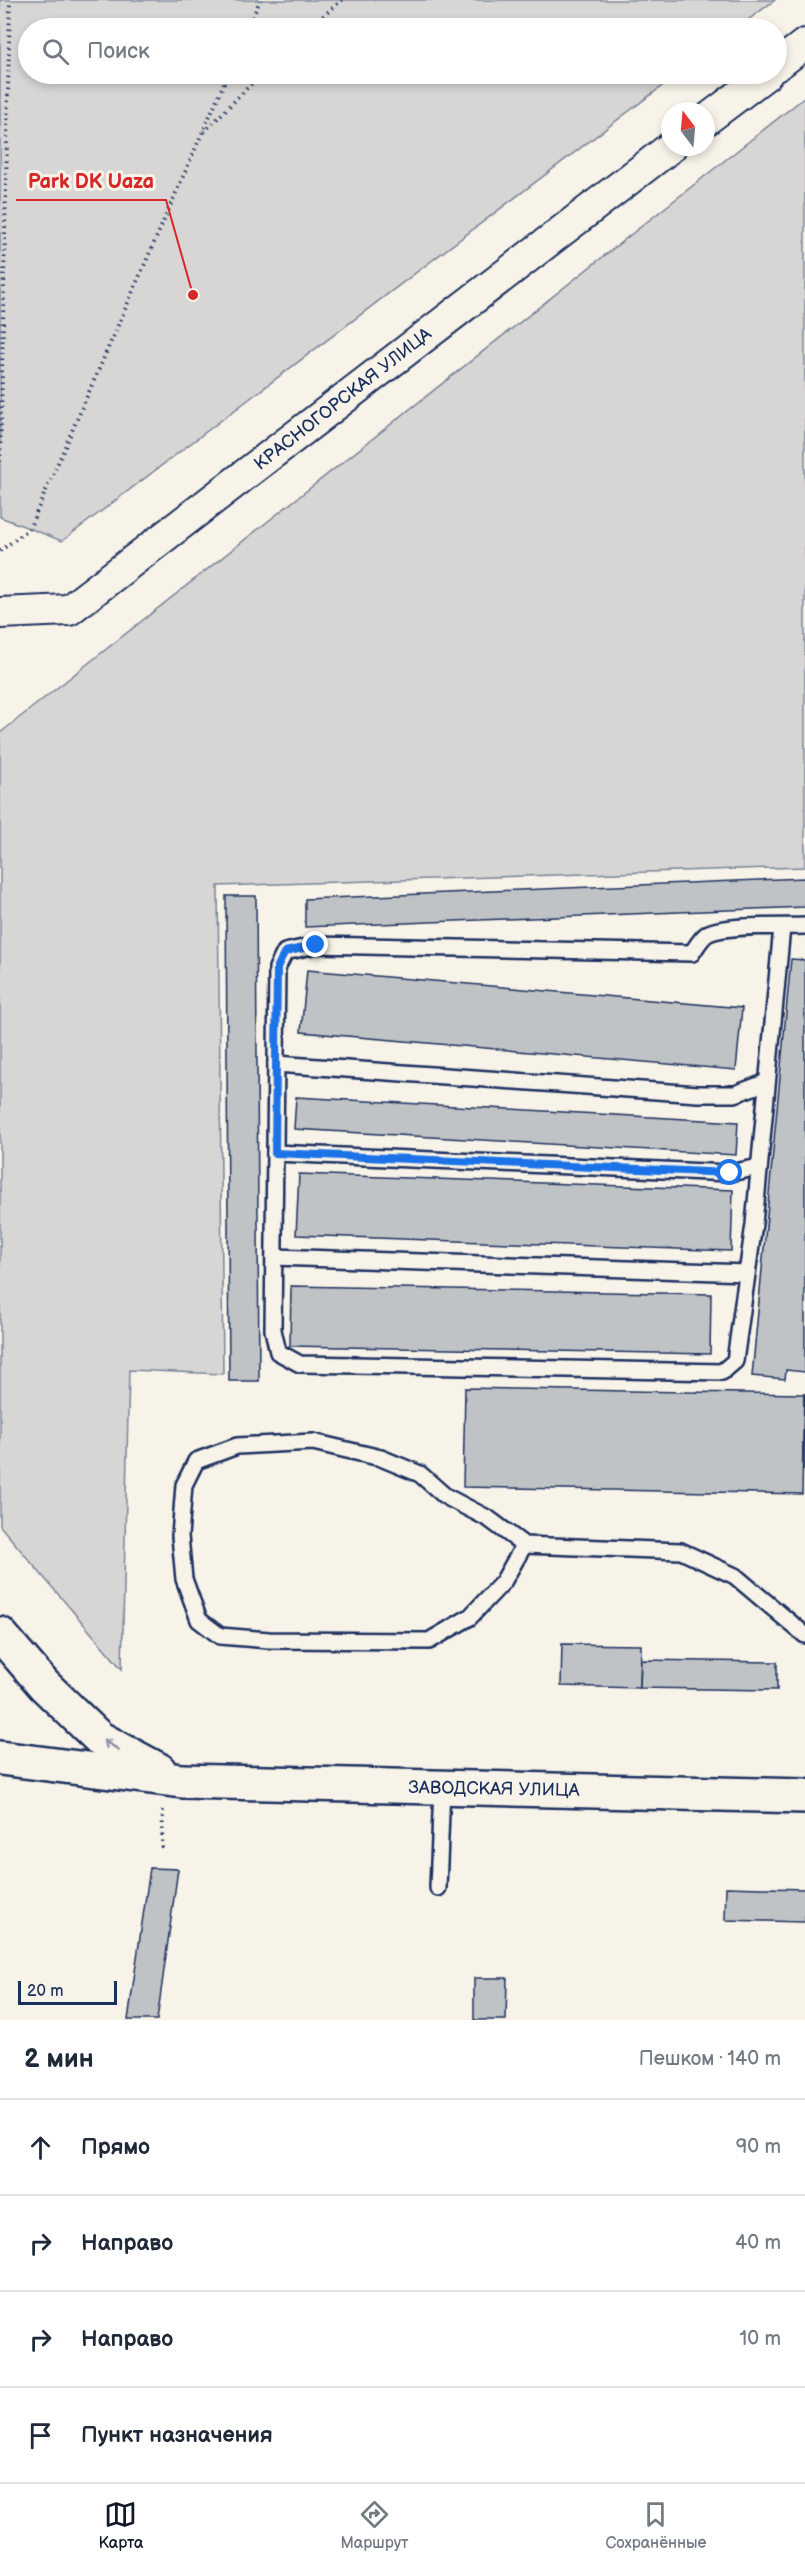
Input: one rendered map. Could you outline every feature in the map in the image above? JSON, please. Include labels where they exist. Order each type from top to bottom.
[{"type":"street","points":[[787,58],[805,44]]},
{"type":"street","points":[[715,113],[754,84]]},
{"type":"street","name":"КРАСНОГОРСКАЯ УЛИЦА","points":[[0,613],[69,610],[661,155]]},
{"type":"street","points":[[0,1634],[44,1684],[99,1738],[182,1781]]},
{"type":"street","name":"ЗАВОДСКАЯ УЛИЦА","points":[[0,1758],[182,1781],[805,1796]]},
{"type":"lane","points":[[782,927],[747,1273],[735,1361],[722,1372],[300,1364],[278,1352],[273,1330],[277,968],[285,952],[316,945],[692,952],[707,934],[734,928],[805,926]]},
{"type":"lane","points":[[276,1064],[698,1094],[735,1094],[767,1082]]},
{"type":"lane","points":[[275,1153],[730,1173],[759,1167]]},
{"type":"lane","points":[[274,1257],[747,1273]]},
{"type":"lane","points":[[524,1545],[502,1582],[470,1617],[429,1641],[269,1640],[220,1636],[199,1620],[184,1579],[180,1536],[184,1485],[196,1461],[237,1446],[313,1442],[381,1458],[420,1474],[446,1496],[489,1519],[524,1545],[681,1551],[735,1576],[805,1635]]},
{"type":"lane","points":[[438,1888],[442,1787]]},
{"type":"path","points":[[0,462],[10,0]]},
{"type":"path","points":[[252,18],[260,0]]},
{"type":"path","points":[[321,18],[342,0]]},
{"type":"path","points":[[0,550],[29,529],[224,84]]},
{"type":"path","points":[[201,134],[251,84]]},
{"type":"shaded area","points":[[0,0],[775,0],[751,18],[18,18],[18,84],[665,84],[62,541],[0,517]]},
{"type":"shaded area","points":[[805,97],[805,867],[218,886],[223,1374],[129,1370],[122,1669],[0,1526],[0,733]]},
{"type":"building","points":[[805,878],[805,907],[305,927],[305,899]]},
{"type":"building","points":[[226,896],[256,896],[259,1381],[229,1381]]},
{"type":"building","points":[[791,959],[805,960],[805,1372],[786,1370],[785,1379],[752,1376]]},
{"type":"building","points":[[307,970],[742,1008],[736,1070],[301,1032]]},
{"type":"building","points":[[296,1097],[738,1122],[736,1155],[294,1129]]},
{"type":"building","points":[[299,1174],[733,1190],[731,1251],[296,1235]]},
{"type":"building","points":[[291,1286],[711,1294],[710,1354],[290,1346]]},
{"type":"building","points":[[465,1388],[804,1394],[802,1494],[463,1487]]},
{"type":"building","points":[[804,1394],[805,1469],[803,1469]]},
{"type":"building","points":[[562,1644],[641,1645],[640,1688],[561,1686]]},
{"type":"building","points":[[641,1660],[777,1662],[777,1690],[640,1688]]},
{"type":"building","points":[[150,1868],[178,1869],[157,2020],[128,2020]]},
{"type":"building","points":[[726,1887],[805,1889],[805,1922],[725,1920]]},
{"type":"building","points":[[474,1978],[507,1978],[506,2020],[474,2020]]},
{"type":"place","name":"Park DK Uaza","points":[[193,295]]},
{"type":"route","points":[[316,945],[285,952],[277,968],[275,1153],[730,1173]]}]
